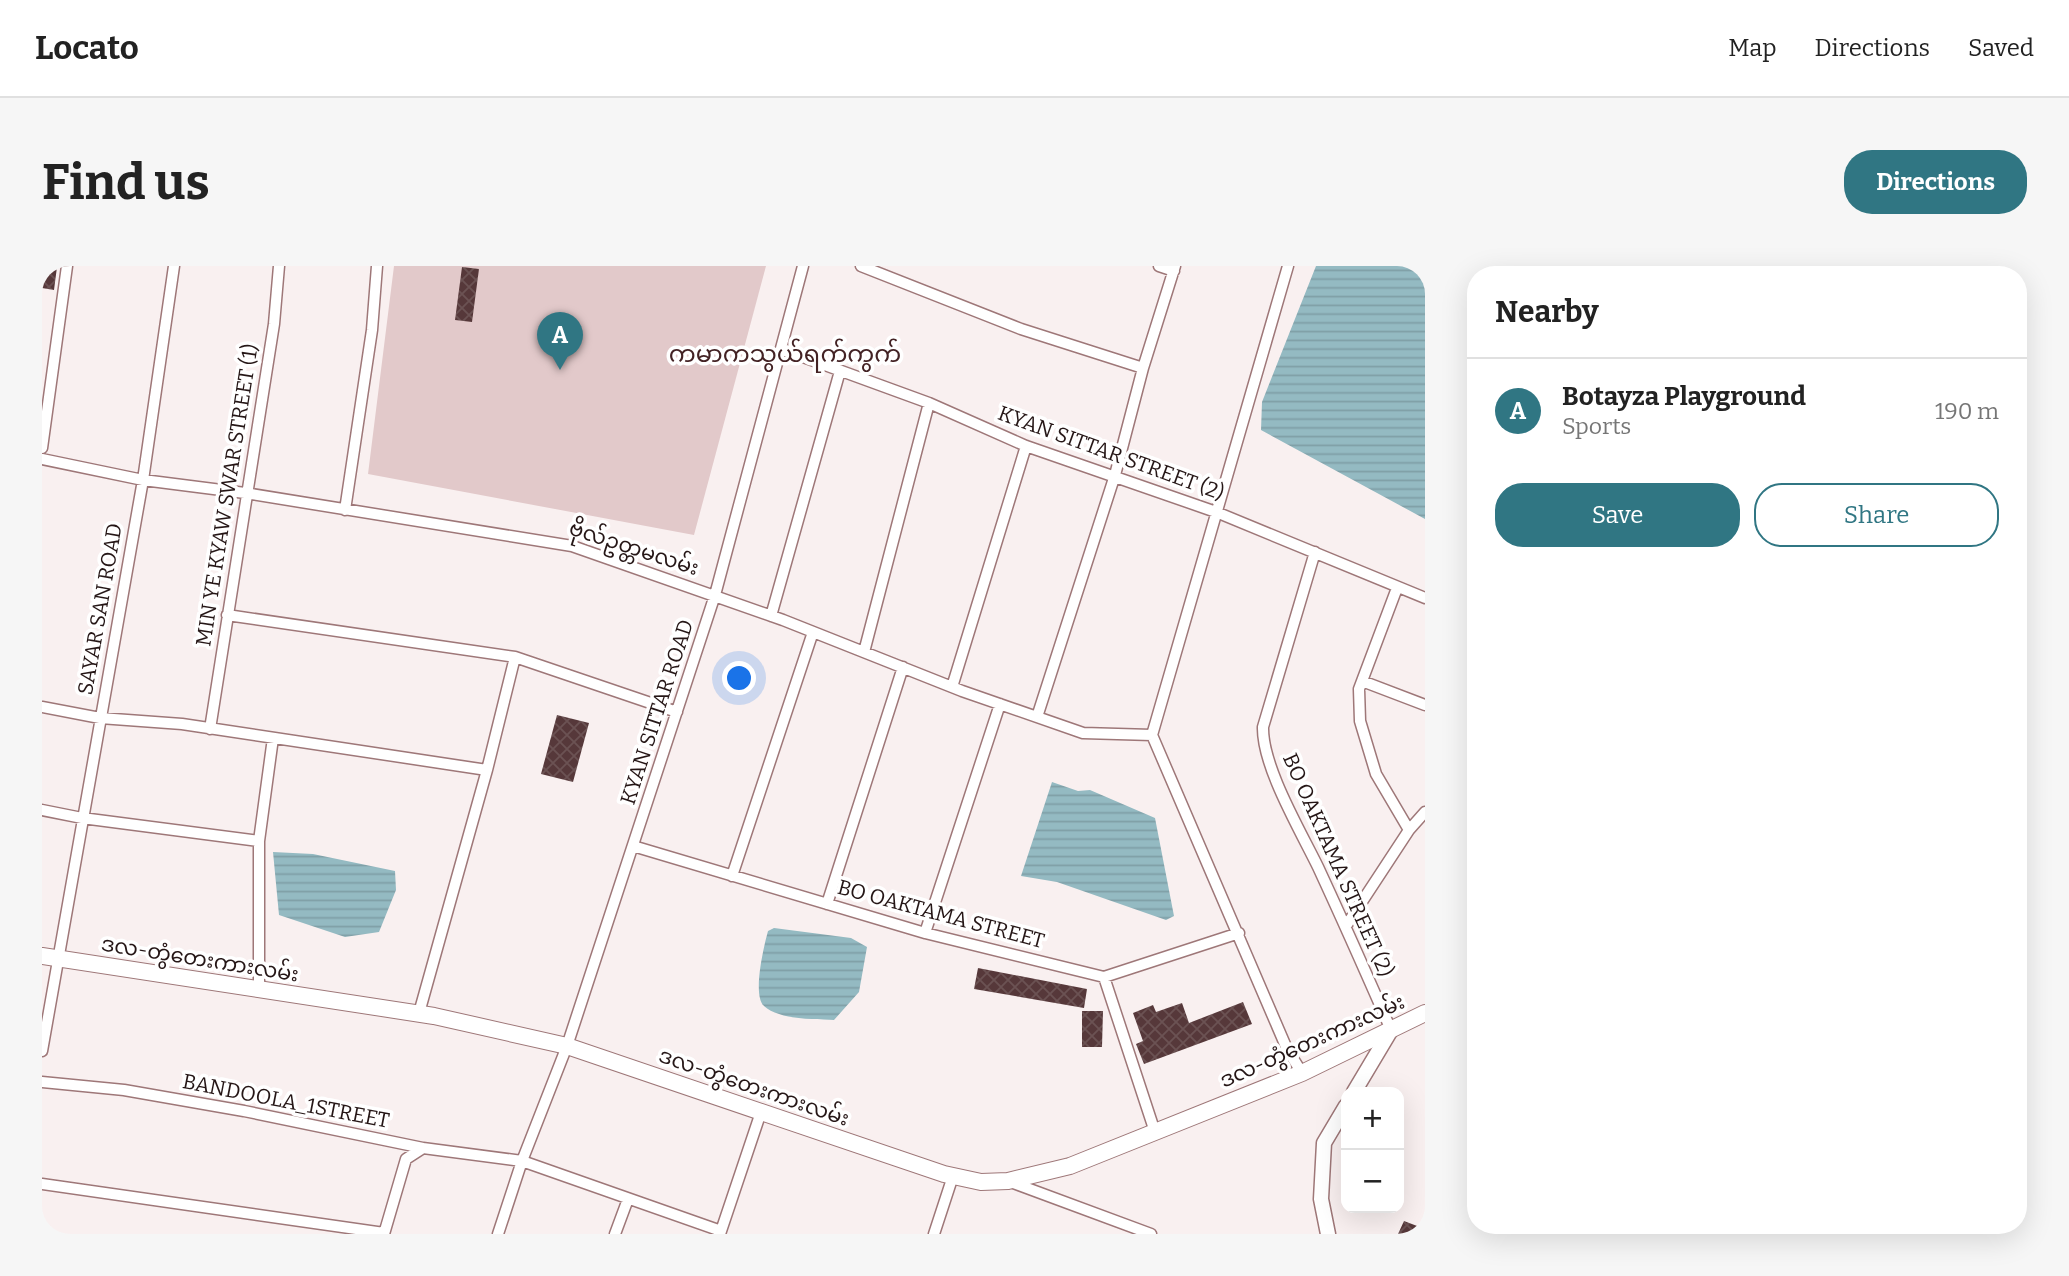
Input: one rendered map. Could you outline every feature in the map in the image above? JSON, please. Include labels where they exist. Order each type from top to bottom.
[{"type":"main road","name":"ဒလ-တွံတေးကားလမ်း","points":[[50,957],[419,1013],[567,1046],[953,1176],[981,1182],[1008,1181],[1070,1166],[1302,1073],[1425,1013]]},
{"type":"street","points":[[42,448],[67,266]]},
{"type":"street","name":"SAYAR SAN ROAD","points":[[42,1051],[50,957],[82,818],[143,480],[174,266]]},
{"type":"street","name":"MIN YE KYAW SWAR STREET (1)","points":[[210,729],[274,324],[279,266]]},
{"type":"street","points":[[345,510],[372,330],[377,266]]},
{"type":"street","name":"KYAN SITTAR ROAD","points":[[498,1234],[522,1161],[567,1046],[715,596],[803,266]]},
{"type":"street","points":[[861,266],[1021,329],[1143,368]]},
{"type":"street","points":[[1037,717],[1115,475],[1143,368],[1175,269],[1159,266]]},
{"type":"street","points":[[1288,266],[1152,735],[1287,1049],[1302,1073]]},
{"type":"street","name":"KYAN SITTAR STREET (2)","points":[[781,349],[929,403],[1026,446],[1216,512],[1425,598]]},
{"type":"street","points":[[771,616],[840,371]]},
{"type":"street","points":[[864,652],[929,403]]},
{"type":"street","points":[[952,687],[1026,446]]},
{"type":"street","name":"ဗိုလ်ဥတ္တမလမ်း","points":[[42,459],[143,480],[246,493],[572,546],[771,616],[952,687],[1083,733],[1152,735]]},
{"type":"street","name":"BO OAKTAMA STREET (2)","points":[[1314,552],[1263,727],[1263,739],[1275,775],[1346,926],[1391,1030]]},
{"type":"street","points":[[1397,588],[1359,689],[1360,721],[1376,774],[1409,830]]},
{"type":"street","points":[[227,615],[515,657],[677,712]]},
{"type":"street","points":[[733,876],[813,632]]},
{"type":"street","points":[[419,1013],[515,657]]},
{"type":"street","points":[[827,904],[903,667]]},
{"type":"street","points":[[1362,681],[1425,705]]},
{"type":"street","points":[[925,933],[1000,704]]},
{"type":"street","points":[[42,707],[100,718],[210,729],[486,770]]},
{"type":"street","points":[[259,989],[259,841],[273,738]]},
{"type":"street","points":[[42,810],[82,818],[259,841]]},
{"type":"street","points":[[1346,926],[1409,830],[1425,812]]},
{"type":"street","name":"BO OAKTAMA STREET","points":[[633,846],[925,933],[1104,977]]},
{"type":"street","points":[[1155,1132],[1104,977],[1239,933]]},
{"type":"street","points":[[1357,1087],[1391,1030]]},
{"type":"street","name":"BANDOOLA_1STREET","points":[[42,1082],[124,1090],[244,1111],[423,1148],[522,1161],[720,1233]]},
{"type":"street","points":[[720,1233],[761,1112]]},
{"type":"street","points":[[1328,1234],[1321,1199],[1324,1143],[1341,1114]]},
{"type":"street","points":[[42,1184],[384,1233],[406,1159],[423,1148]]},
{"type":"street","points":[[934,1234],[953,1176]]},
{"type":"street","points":[[1008,1181],[1151,1234]]},
{"type":"street","points":[[615,1234],[628,1199]]},
{"type":"shaded area","points":[[394,266],[766,266],[694,535],[368,474]]},
{"type":"water","points":[[1316,266],[1425,266],[1425,519],[1261,430],[1262,402]]},
{"type":"water","points":[[1052,782],[1078,791],[1090,790],[1155,818],[1174,916],[1166,920],[1057,882],[1021,876]]},
{"type":"water","points":[[273,852],[313,854],[395,871],[396,890],[379,932],[345,937],[279,915]]},
{"type":"water","points":[[774,928],[851,938],[867,947],[859,992],[834,1020],[788,1016],[764,1006],[759,992],[760,970],[768,931]]},
{"type":"building","points":[[47,266],[57,267],[54,290],[42,288],[42,277],[45,278]]},
{"type":"building","points":[[462,267],[479,269],[472,322],[455,320]]},
{"type":"building","points":[[557,715],[589,723],[573,782],[541,774]]},
{"type":"building","points":[[978,968],[1087,989],[1084,1008],[974,989]]},
{"type":"building","points":[[1243,1002],[1252,1024],[1144,1064],[1136,1044],[1143,1041],[1133,1013],[1153,1005],[1156,1012],[1182,1003],[1189,1023]]},
{"type":"building","points":[[1082,1011],[1103,1011],[1102,1047],[1082,1047]]},
{"type":"building","points":[[1404,1221],[1425,1229],[1425,1234],[1398,1234]]},
{"type":"place","name":"Botayza Playground","points":[[560,370]]},
{"type":"district","name":"ကမာကသွယ်ရက်ကွက်","points":[[785,354]]}]
